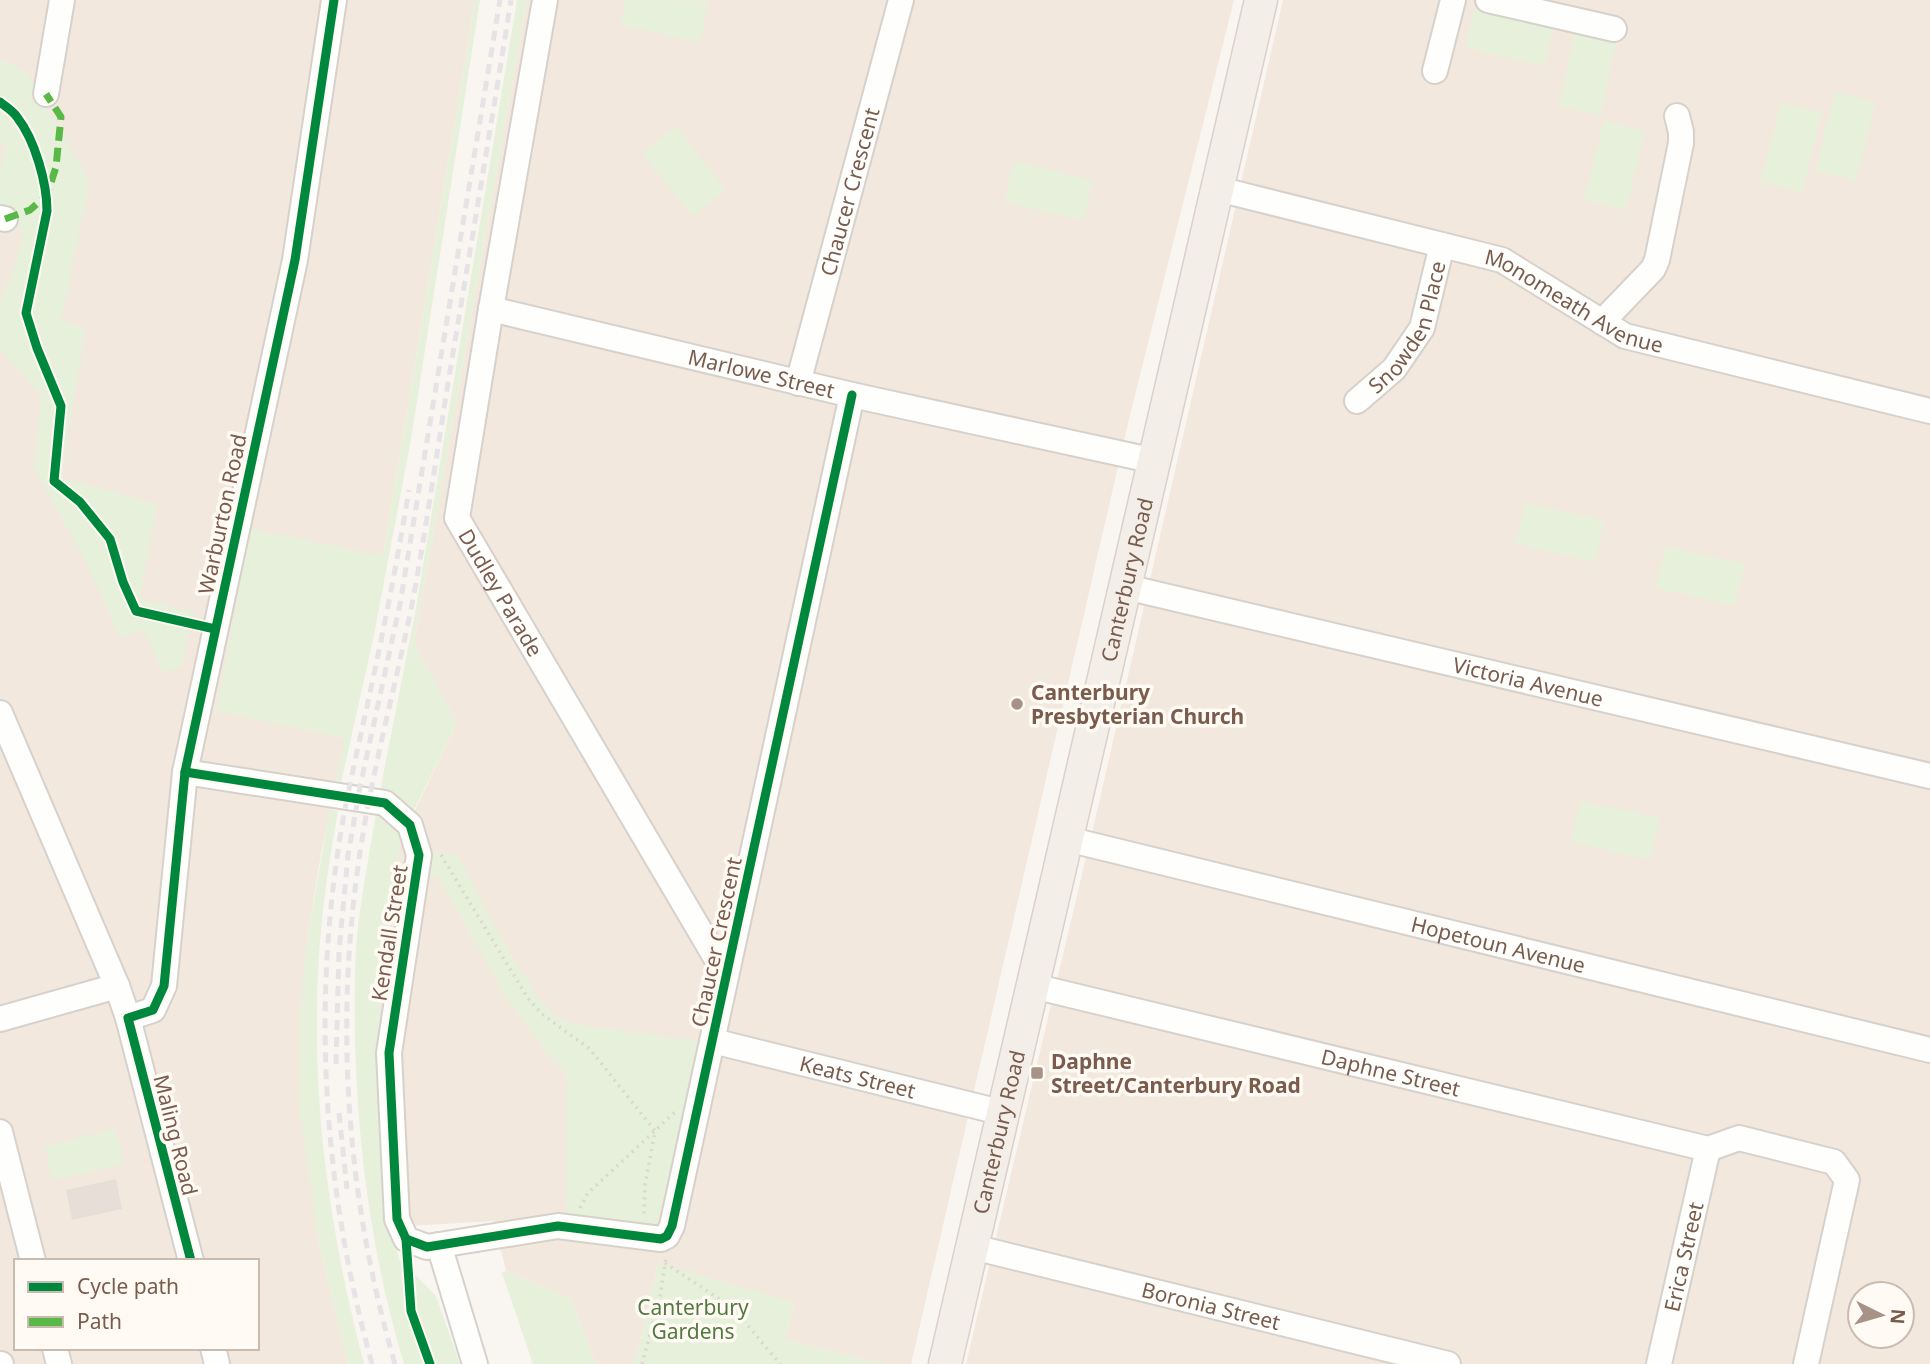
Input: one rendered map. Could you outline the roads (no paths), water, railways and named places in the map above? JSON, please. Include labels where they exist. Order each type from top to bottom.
[{"type":"main road","name":"Canterbury Road","points":[[945,1364],[1261,0]]},
{"type":"street","points":[[46,94],[61,0]]},
{"type":"street","name":"Warburton Road","points":[[128,1018],[153,1010],[164,986],[185,772],[295,260],[334,0]]},
{"type":"street","name":"Dudley Parade","points":[[545,0],[457,518],[726,975]]},
{"type":"street","name":"Chaucer Crescent","points":[[798,383],[901,0]]},
{"type":"street","points":[[1436,71],[1453,0]]},
{"type":"street","points":[[1488,0],[1614,29]]},
{"type":"street","points":[[1602,322],[1645,280],[1657,260],[1681,143],[1677,116]]},
{"type":"street","name":"Monomeath Avenue","points":[[1218,189],[1502,260],[1625,336],[1930,411]]},
{"type":"street","name":"Snowden Place","points":[[1357,401],[1394,369],[1422,328],[1442,245]]},
{"type":"street","name":"Marlowe Street","points":[[491,309],[798,383],[1155,461]]},
{"type":"street","name":"Chaucer Crescent","points":[[439,1245],[558,1226],[661,1239],[667,1236],[672,1226],[852,395]]},
{"type":"street","name":"Victoria Avenue","points":[[1126,587],[1930,776]]},
{"type":"street","name":"Maling Road","points":[[0,713],[117,985],[190,1259]]},
{"type":"street","name":"Kendall Street","points":[[185,772],[385,803],[410,825],[419,855],[389,1053],[397,1219],[406,1239],[427,1247],[439,1245]]},
{"type":"street","name":"Hopetoun Avenue","points":[[1067,839],[1930,1050]]},
{"type":"street","points":[[0,1019],[117,985]]},
{"type":"street","name":"Daphne Street","points":[[1033,986],[1708,1149]]},
{"type":"street","name":"Keats Street","points":[[712,1041],[1003,1113]]},
{"type":"street","points":[[0,1132],[9,1199],[32,1259]]},
{"type":"street","points":[[1708,1149],[1739,1138],[1835,1162],[1847,1180],[1806,1364]]},
{"type":"street","name":"Erica Street","points":[[1659,1364],[1708,1149]]},
{"type":"street","points":[[439,1245],[475,1364]]},
{"type":"street","name":"Boronia Street","points":[[973,1247],[1448,1364]]},
{"type":"railway","points":[[336,1064],[339,951],[348,855],[400,604],[500,0]]},
{"type":"railway","points":[[395,1364],[364,1232],[349,1098],[347,1030],[354,895],[376,766],[416,583],[511,0]]},
{"type":"railway","points":[[372,1364],[343,1236],[334,1171],[325,1040],[326,975],[342,824],[409,490]]},
{"type":"railway","points":[[339,1113],[347,1189]]},
{"type":"place","name":"Canterbury Presbyterian Church","points":[[1017,704]]},
{"type":"place","name":"Daphne Street/Canterbury Road","points":[[1037,1073]]},
{"type":"park label","name":"Canterbury Gardens","points":[[693,1319]]}]
